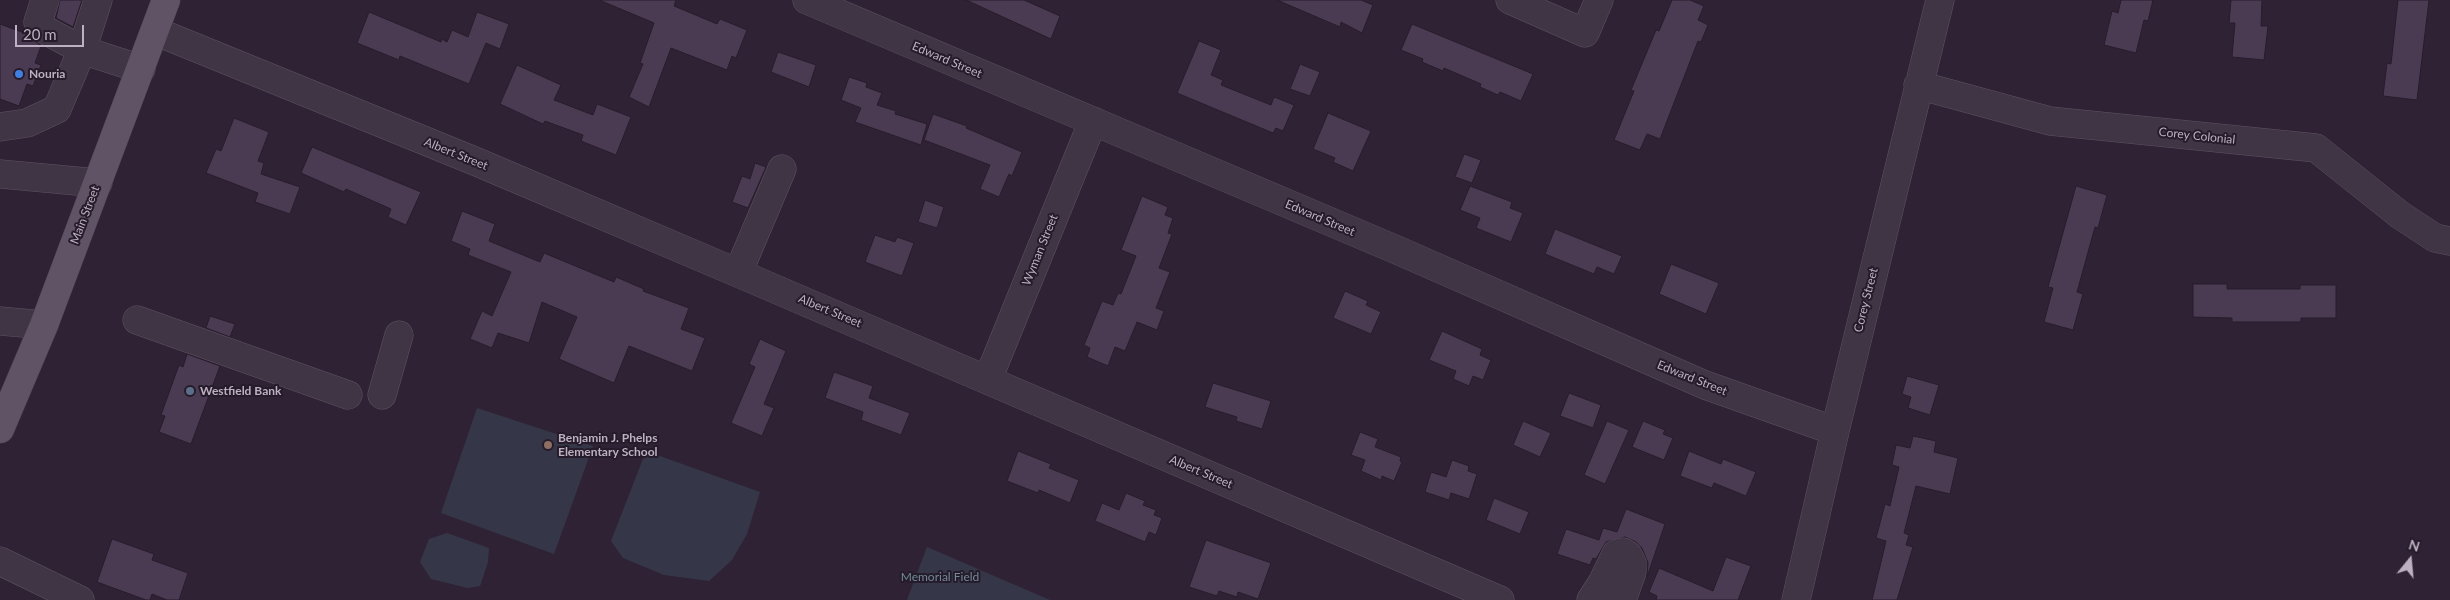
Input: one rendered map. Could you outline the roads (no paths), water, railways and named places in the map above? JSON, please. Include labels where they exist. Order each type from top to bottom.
[{"type":"main road","name":"Main Street","points":[[0,429],[44,325],[166,0]]},
{"type":"street","points":[[45,0],[38,22],[45,30],[82,50],[141,69]]},
{"type":"street","points":[[0,127],[27,123],[57,109],[82,50],[98,0]]},
{"type":"street","name":"Edward Street","points":[[808,0],[1705,384],[1835,430]]},
{"type":"street","points":[[1510,0],[1585,33],[1599,0]]},
{"type":"street","name":"Corey Street","points":[[1796,600],[1835,430],[1940,0]]},
{"type":"street","name":"Albert Street","points":[[155,32],[477,162],[988,379],[1102,430],[1500,600]]},
{"type":"street","name":"Corey Colonial","points":[[1918,85],[2050,121],[2316,148],[2400,215],[2435,238],[2450,241]]},
{"type":"street","name":"Wyman Street","points":[[988,379],[1092,121]]},
{"type":"street","points":[[738,273],[782,169]]},
{"type":"street","points":[[0,174],[98,183]]},
{"type":"street","points":[[137,320],[348,395]]},
{"type":"street","points":[[0,321],[44,325]]},
{"type":"street","points":[[382,395],[399,335]]},
{"type":"street","points":[[1590,600],[1602,583],[1616,554],[1623,552],[1628,555],[1632,563],[1632,572],[1622,600]]},
{"type":"street","points":[[0,561],[80,600]]},
{"type":"place","name":"Nouria","points":[[19,74]]},
{"type":"place","name":"Westfield Bank","points":[[190,391]]},
{"type":"place","name":"Benjamin J. Phelps Elementary School","points":[[548,445]]},
{"type":"park label","name":"Memorial Field","points":[[940,577]]}]
